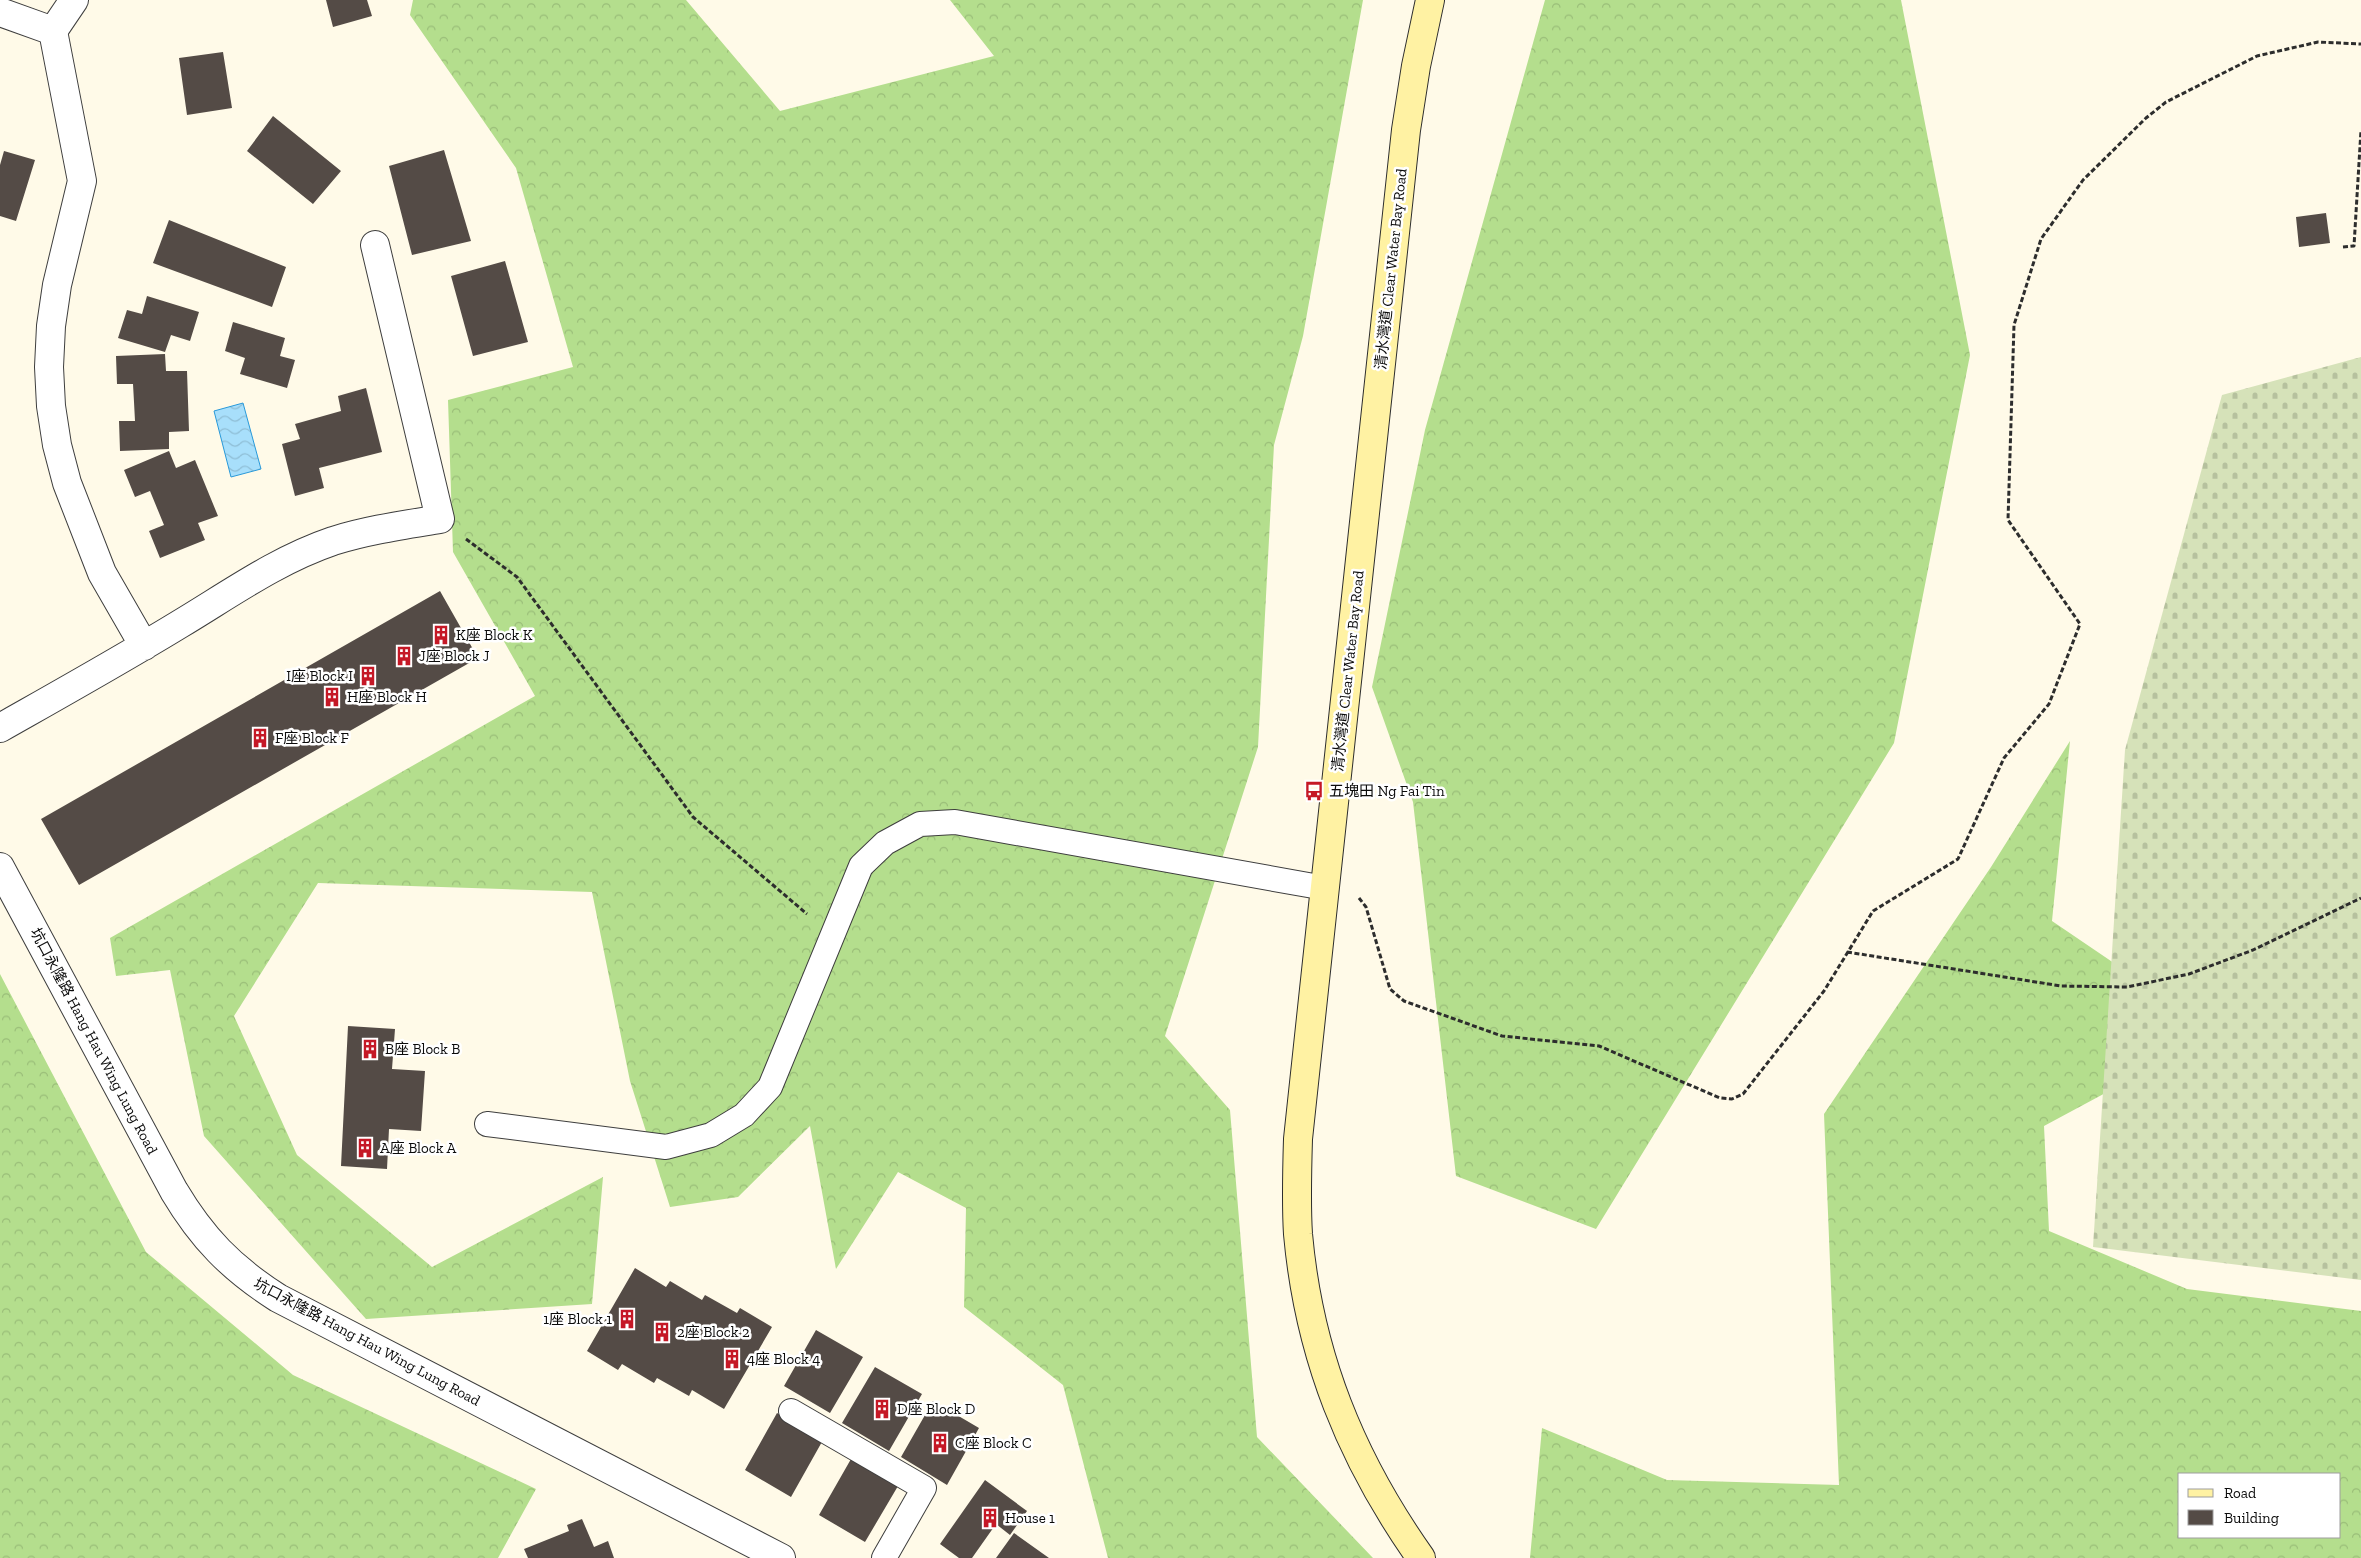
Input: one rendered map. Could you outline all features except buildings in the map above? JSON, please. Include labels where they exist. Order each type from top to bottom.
[{"type":"main road","name":"清水灣道 Clear Water Bay Road","points":[[1421,1558],[1395,1521],[1350,1438],[1330,1388],[1314,1336],[1304,1288],[1298,1233],[1298,1139],[1406,130],[1416,66],[1430,0]]},
{"type":"street","points":[[74,0],[53,31],[82,181],[57,285],[51,326],[49,367],[51,406],[57,445],[67,483],[102,573],[144,646]]},
{"type":"street","points":[[0,12],[53,31]]},
{"type":"street","points":[[0,728],[144,646],[262,573],[297,556],[333,541],[371,531],[440,519],[374,245]]},
{"type":"street","name":"坑口永隆路 Hang Hau Wing Lung Road","points":[[0,867],[189,1217],[229,1263],[253,1282],[278,1298],[781,1558]]},
{"type":"lane","points":[[487,1124],[666,1147],[711,1135],[744,1116],[770,1087],[861,866],[886,843],[920,824],[955,822],[1325,888]]},
{"type":"lane","points":[[791,1411],[924,1488],[884,1558]]},
{"type":"path","points":[[1328,858],[1366,907],[1390,989],[1404,1001],[1502,1036],[1599,1046],[1720,1098],[1732,1099],[1743,1094],[1824,991],[1873,911],[1958,859],[2004,758],[2050,704],[2080,624],[2008,520],[2014,325],[2041,239],[2083,180],[2146,118],[2166,102],[2257,56],[2318,42],[2361,44]]},
{"type":"path","points":[[2343,247],[2354,246],[2361,130]]},
{"type":"path","points":[[440,519],[517,576],[693,817],[832,936]]},
{"type":"path","points":[[1848,952],[2061,986],[2127,987],[2189,974],[2234,957],[2361,898]]},
{"type":"green space","points":[[413,0],[686,0],[780,111],[994,56],[950,0],[1363,0],[1303,336],[1274,445],[1258,747],[1165,1036],[1230,1110],[1257,1437],[1373,1558],[1108,1558],[1063,1385],[964,1307],[966,1208],[898,1172],[836,1269],[810,1126],[738,1197],[670,1207],[630,1081],[592,892],[318,883],[234,1016],[297,1155],[432,1267],[603,1177],[592,1304],[366,1319],[204,1136],[170,970],[116,976],[110,938],[535,696],[453,552],[448,400],[573,367],[516,168],[410,15]]},
{"type":"green space","points":[[1545,0],[1901,0],[1970,355],[1894,743],[1596,1229],[1456,1176],[1413,802],[1372,687],[1425,430]]},
{"type":"green space","points":[[2361,357],[2361,1280],[2093,1247],[2125,750],[2222,395]]},
{"type":"green space","points":[[2070,741],[2052,921],[2217,1033],[2044,1126],[2049,1231],[2187,1289],[2361,1311],[2361,1558],[1530,1558],[1542,1428],[1667,1480],[1839,1485],[1824,1114],[1991,867]]},
{"type":"green space","points":[[0,974],[146,1252],[293,1375],[536,1489],[498,1558],[0,1558]]},
{"type":"water","points":[[243,403],[261,469],[231,477],[214,411]]},
{"type":"place","name":"K座 Block K","points":[[441,635]]},
{"type":"place","name":"J座 Block J","points":[[404,656]]},
{"type":"place","name":"I座 Block I","points":[[368,676]]},
{"type":"place","name":"H座 Block H","points":[[332,697]]},
{"type":"place","name":"F座 Block F","points":[[260,738]]},
{"type":"place","name":"五塊田 Ng Fai Tin","points":[[1314,791]]},
{"type":"place","name":"B座 Block B","points":[[370,1049]]},
{"type":"place","name":"A座 Block A","points":[[365,1148]]},
{"type":"place","name":"1座 Block 1","points":[[627,1319]]},
{"type":"place","name":"2座 Block 2","points":[[662,1332]]},
{"type":"place","name":"4座 Block 4","points":[[732,1359]]},
{"type":"place","name":"D座 Block D","points":[[882,1409]]},
{"type":"place","name":"C座 Block C","points":[[940,1443]]},
{"type":"place","name":"House 1","points":[[990,1518]]}]
